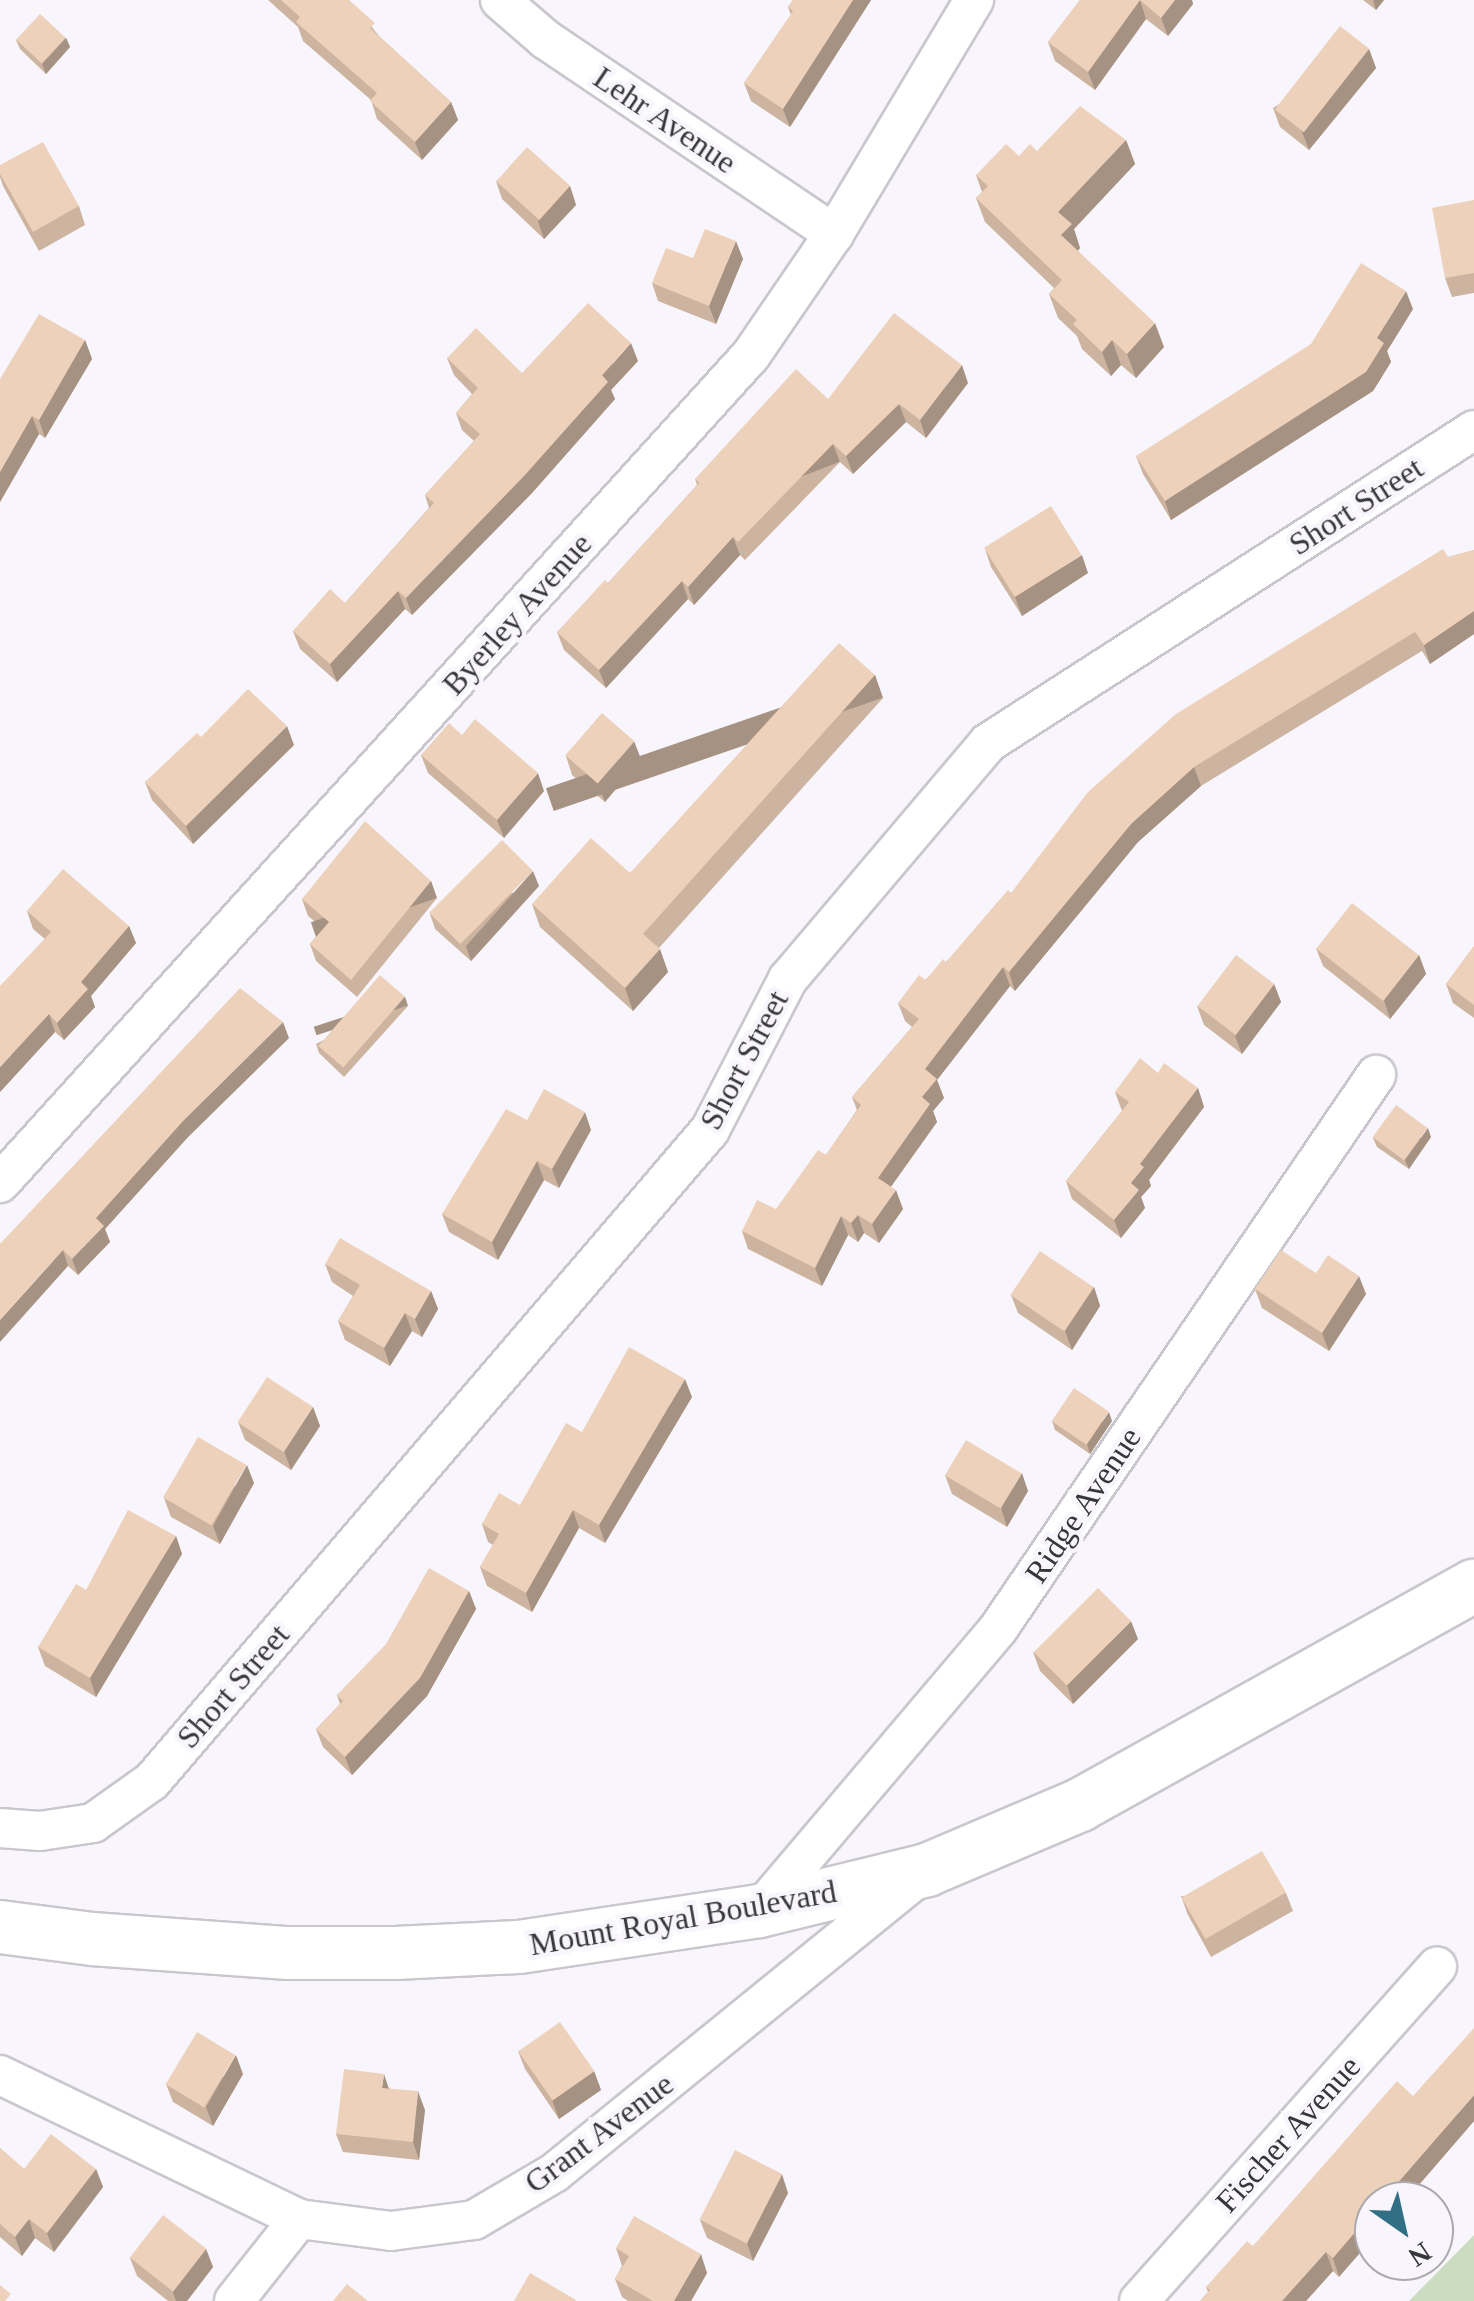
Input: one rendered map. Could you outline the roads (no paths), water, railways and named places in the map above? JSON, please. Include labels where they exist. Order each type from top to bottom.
[{"type":"main road","name":"Mount Royal Boulevard","points":[[0,1927],[92,1939],[289,1954],[396,1953],[518,1947],[759,1912],[927,1870],[1080,1805],[1474,1586]]},
{"type":"street","name":"Lehr Avenue","points":[[500,0],[545,39],[834,234]]},
{"type":"street","name":"Byerley Avenue","points":[[0,1183],[751,355],[834,234],[974,0]]},
{"type":"street","name":"Short Street","points":[[0,1828],[40,1831],[93,1822],[152,1781],[710,1130],[788,979],[988,743],[1474,430]]},
{"type":"street","name":"Ridge Avenue","points":[[759,1912],[998,1629],[1376,1075]]},
{"type":"street","name":"Grant Avenue","points":[[0,2075],[299,2219],[391,2231],[474,2220],[554,2173],[927,1870]]},
{"type":"street","name":"Fischer Avenue","points":[[1139,2301],[1437,1967]]},
{"type":"street","points":[[234,2301],[299,2219]]}]
